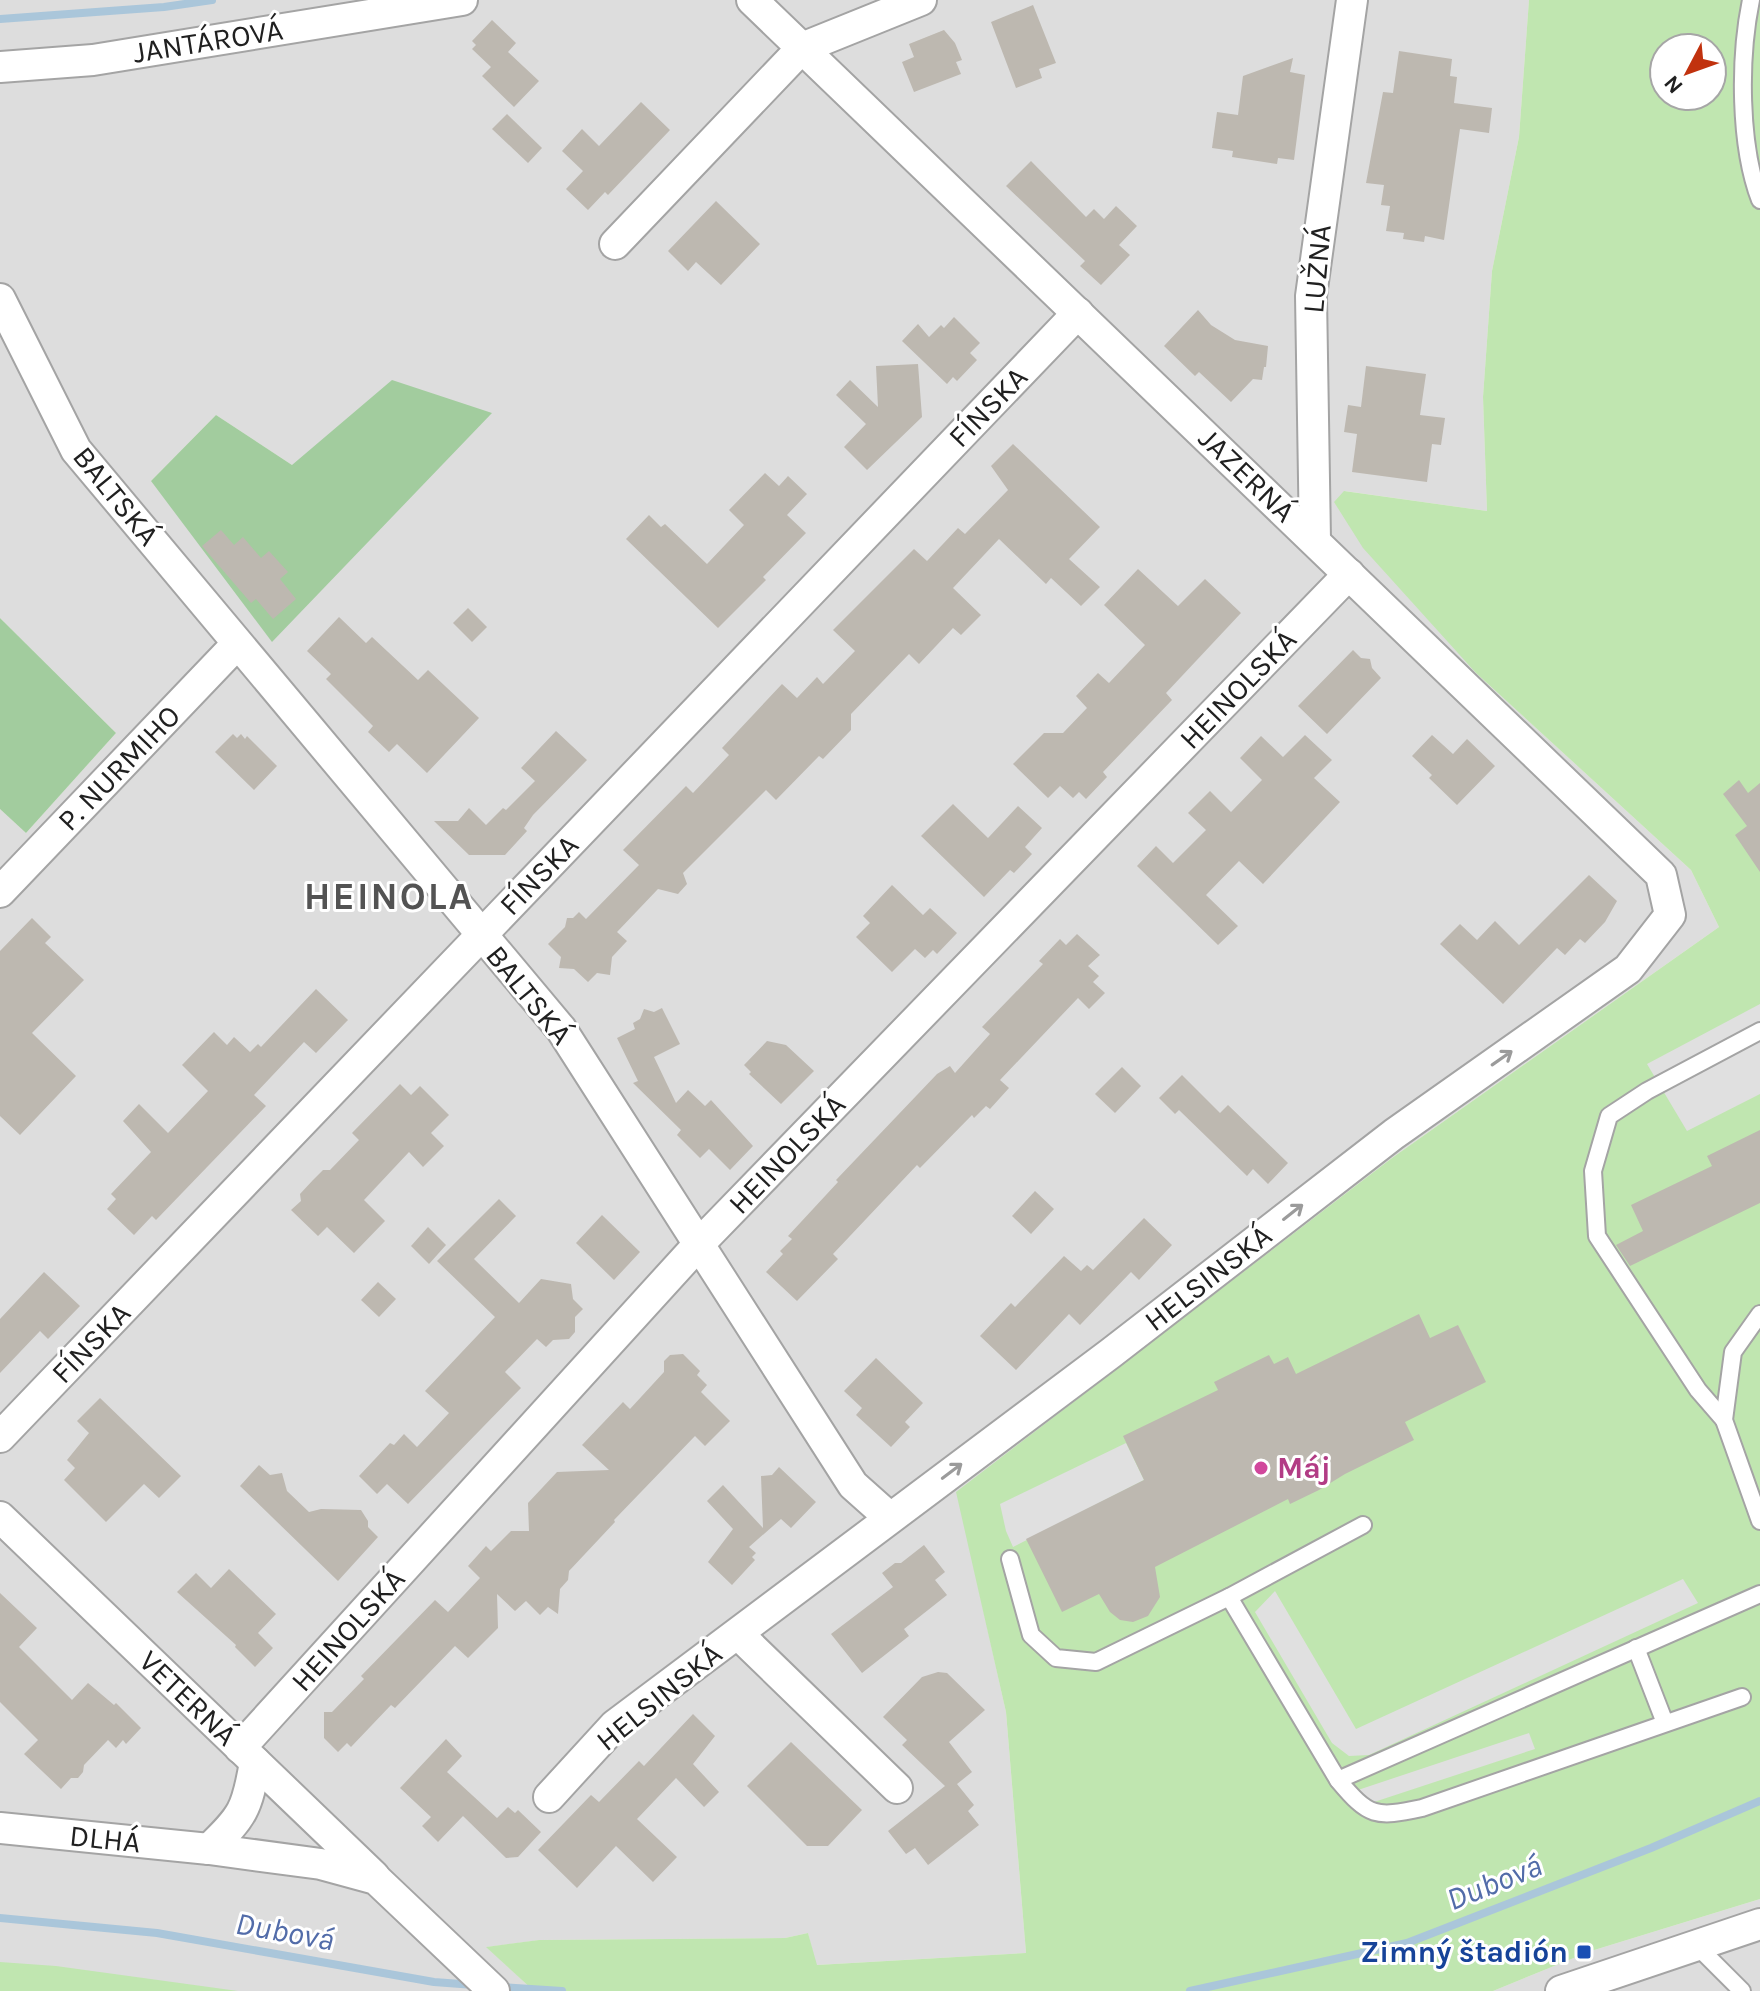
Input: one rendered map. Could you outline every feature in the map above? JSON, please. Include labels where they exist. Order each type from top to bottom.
[{"type":"street","name":"JANTÁROVÁ","points":[[0,67],[93,60],[462,0]]},
{"type":"street","points":[[752,0],[802,48]]},
{"type":"street","points":[[615,244],[802,48],[921,0]]},
{"type":"street","name":"LUŽNÁ","points":[[1315,540],[1311,296],[1352,0]]},
{"type":"street","name":"JAZERNÁ","points":[[802,48],[1661,875],[1670,915]]},
{"type":"street","name":"BALTSKÁ","points":[[0,299],[76,450],[561,1029],[853,1485],[890,1518]]},
{"type":"street","name":"FÍNSKA","points":[[0,1437],[1078,313]]},
{"type":"street","name":"HEINOLSKÁ","points":[[248,1755],[698,1245],[1349,574]]},
{"type":"street","name":"P. NURMIHO","points":[[0,892],[237,644]]},
{"type":"street","name":"HELSINSKÁ","points":[[549,1797],[615,1725],[1111,1353],[1394,1134],[1628,969],[1670,915]]},
{"type":"street","name":"VETERNÁ","points":[[0,1517],[494,1991]]},
{"type":"street","name":"HELSINSKÁ","points":[[739,1635],[897,1788]]},
{"type":"street","points":[[209,1849],[238,1820],[249,1796],[248,1755]]},
{"type":"street","name":"DLHÁ","points":[[0,1828],[209,1849],[321,1864],[376,1879]]},
{"type":"street","points":[[1561,1991],[1760,1924]]},
{"type":"lane","points":[[1752,2],[1743,93],[1760,200]]},
{"type":"lane","points":[[1743,93],[1760,81]]},
{"type":"lane","points":[[1760,1031],[1647,1091],[1609,1116],[1593,1171],[1597,1236],[1698,1390],[1724,1420],[1760,1521]]},
{"type":"lane","points":[[1724,1420],[1733,1352],[1760,1314]]},
{"type":"lane","points":[[1010,1559],[1031,1635],[1056,1658],[1096,1662],[1229,1597],[1363,1525]]},
{"type":"lane","points":[[1338,1780],[1760,1594]]},
{"type":"lane","points":[[1229,1597],[1338,1780],[1361,1807],[1390,1815],[1422,1808],[1742,1697]]},
{"type":"lane","points":[[1636,1648],[1665,1723]]},
{"type":"lane","points":[[1695,1944],[1742,1991]]},
{"type":"shaded area","points":[[0,0],[1529,0],[1519,137],[1492,271],[1483,397],[1487,511],[1345,491],[1476,673],[1691,870],[1719,927],[1392,1158],[957,1492],[1006,1712],[1026,1953],[816,1965],[808,1933],[785,1938],[540,1940],[487,1947],[534,1991],[0,1991],[0,809],[26,833],[116,733],[0,618]],"holes":[[[216,415],[292,465],[151,481]]]},
{"type":"shaded area","points":[[1760,1004],[1760,1094],[1687,1131],[1647,1064]]},
{"type":"shaded area","points":[[1126,1443],[1144,1480],[1013,1547],[1000,1504]]},
{"type":"shaded area","points":[[1683,1579],[1698,1603],[1369,1755],[1349,1756],[1332,1743],[1255,1612],[1275,1591],[1356,1729]]},
{"type":"shaded area","points":[[1529,1733],[1535,1749],[1368,1804],[1358,1790]]},
{"type":"shaded area","points":[[1760,1899],[1760,1991],[1493,1991],[1591,1951]]},
{"type":"green space","points":[[1529,0],[1760,0],[1760,1899],[1591,1951],[1493,1991],[534,1991],[486,1947],[539,1940],[785,1938],[808,1933],[817,1965],[1026,1953],[1006,1712],[956,1492],[1392,1158],[1719,927],[1691,870],[1476,673],[1363,548],[1334,502],[1344,491],[1487,511],[1483,397],[1492,271],[1519,137]]},
{"type":"green space","points":[[392,380],[492,413],[272,642],[151,481],[216,415],[292,465]]},
{"type":"green space","points":[[0,618],[116,733],[26,833],[0,809]]},
{"type":"green space","points":[[0,1962],[56,1966],[238,1991],[0,1991]]},
{"type":"building","points":[[1033,5],[1056,63],[1039,69],[1042,78],[1016,88],[991,22]]},
{"type":"building","points":[[492,20],[516,43],[508,52],[539,81],[514,107],[482,76],[491,67],[472,49],[476,45],[472,41]]},
{"type":"building","points":[[944,30],[955,43],[962,60],[956,62],[961,74],[914,92],[902,62],[914,57],[909,44]]},
{"type":"building","points":[[1399,51],[1452,59],[1450,76],[1457,77],[1454,103],[1492,108],[1489,133],[1460,129],[1444,240],[1425,236],[1424,242],[1403,239],[1404,233],[1386,231],[1390,206],[1381,205],[1384,185],[1366,183],[1383,92],[1393,93]]},
{"type":"building","points":[[1293,58],[1290,72],[1305,75],[1294,160],[1278,158],[1277,164],[1232,157],[1233,151],[1212,148],[1217,112],[1238,115],[1243,76]]},
{"type":"building","points":[[641,102],[670,130],[608,195],[605,192],[588,210],[566,189],[583,171],[562,151],[582,129],[599,146]]},
{"type":"building","points":[[507,114],[542,148],[528,163],[492,129]]},
{"type":"building","points":[[1031,161],[1086,217],[1094,209],[1104,219],[1116,206],[1137,226],[1119,245],[1130,255],[1101,285],[1080,266],[1085,261],[1006,186]]},
{"type":"building","points":[[716,201],[760,244],[721,285],[696,262],[688,271],[668,251]]},
{"type":"building","points":[[1198,310],[1211,325],[1235,340],[1268,346],[1262,380],[1253,379],[1231,402],[1199,372],[1195,376],[1164,346]]},
{"type":"building","points":[[954,317],[980,343],[970,353],[977,360],[957,381],[953,377],[947,384],[902,341],[918,324],[929,337]]},
{"type":"building","points":[[918,364],[922,417],[867,470],[844,447],[866,424],[836,395],[850,380],[878,407],[876,366]]},
{"type":"building","points":[[1366,366],[1426,374],[1420,415],[1445,418],[1441,445],[1432,444],[1427,482],[1352,472],[1357,434],[1344,432],[1348,405],[1361,407]]},
{"type":"building","points":[[1013,444],[1100,527],[1069,559],[1100,587],[1081,606],[1051,578],[1046,584],[999,539],[953,588],[981,615],[961,635],[953,628],[919,664],[909,654],[851,714],[851,730],[823,759],[819,756],[776,800],[766,790],[683,873],[687,884],[678,894],[658,889],[617,932],[627,941],[612,957],[610,975],[597,973],[588,982],[574,969],[559,968],[561,957],[548,944],[565,927],[567,918],[573,918],[579,912],[586,919],[639,865],[623,850],[686,786],[693,793],[729,755],[722,748],[782,684],[797,698],[817,677],[823,684],[855,651],[833,630],[914,549],[927,561],[958,528],[965,534],[1008,490],[991,466]]},
{"type":"building","points":[[765,473],[779,486],[788,476],[807,494],[787,515],[806,533],[763,577],[766,580],[718,628],[626,539],[649,515],[661,527],[665,524],[707,564],[744,525],[729,510]]},
{"type":"building","points":[[221,530],[234,545],[243,537],[261,558],[269,551],[288,572],[280,579],[296,599],[273,619],[256,599],[251,603],[202,546]]},
{"type":"building","points":[[1138,569],[1178,606],[1205,579],[1241,613],[1166,693],[1172,700],[1103,772],[1107,777],[1086,799],[1079,792],[1073,798],[1060,786],[1048,798],[1013,764],[1044,733],[1063,733],[1087,708],[1076,696],[1098,673],[1109,683],[1145,645],[1104,605]]},
{"type":"building","points":[[468,608],[487,627],[472,642],[453,623]]},
{"type":"building","points":[[339,617],[366,643],[372,637],[418,680],[428,670],[479,718],[427,773],[397,744],[389,752],[368,732],[373,726],[326,679],[331,674],[307,651]]},
{"type":"building","points":[[1353,650],[1361,658],[1370,659],[1372,668],[1381,678],[1327,734],[1298,706]]},
{"type":"building","points":[[556,731],[587,760],[533,815],[524,828],[527,831],[505,855],[469,855],[434,821],[458,821],[469,808],[486,825],[535,781],[521,768]]},
{"type":"building","points":[[233,734],[237,738],[241,734],[245,739],[247,736],[277,766],[254,790],[215,752]]},
{"type":"building","points":[[1305,735],[1332,760],[1314,778],[1340,802],[1263,884],[1239,861],[1206,895],[1238,926],[1218,945],[1137,866],[1156,846],[1173,863],[1206,830],[1188,813],[1210,791],[1231,812],[1262,780],[1240,758],[1261,736],[1283,757]]},
{"type":"building","points":[[1432,735],[1453,754],[1467,739],[1495,766],[1457,805],[1412,756]]},
{"type":"building","points":[[1739,780],[1748,793],[1760,783],[1760,872],[1735,835],[1747,826],[1723,794]]},
{"type":"building","points":[[953,804],[988,838],[1018,806],[1042,828],[1025,847],[1032,854],[1014,873],[1010,870],[984,897],[921,836]]},
{"type":"building","points":[[1589,875],[1617,901],[1605,922],[1585,943],[1580,939],[1565,955],[1557,948],[1503,1004],[1440,944],[1460,924],[1477,940],[1495,921],[1519,945]]},
{"type":"building","points":[[892,885],[923,915],[930,908],[957,933],[937,954],[933,950],[925,958],[915,949],[892,972],[856,937],[870,923],[863,916]]},
{"type":"building","points":[[32,918],[51,937],[45,943],[84,980],[32,1033],[76,1076],[20,1135],[0,1116],[0,951]]},
{"type":"building","points":[[1077,934],[1100,955],[1088,966],[1099,976],[1093,982],[1105,993],[1089,1009],[1078,998],[1000,1080],[1009,1088],[990,1109],[986,1106],[974,1118],[972,1115],[920,1168],[917,1165],[833,1254],[838,1259],[797,1301],[766,1272],[783,1254],[780,1251],[792,1239],[788,1236],[838,1182],[836,1180],[937,1074],[950,1066],[955,1073],[990,1034],[982,1027],[1043,964],[1039,961],[1060,939],[1066,945]]},
{"type":"building","points":[[316,989],[348,1020],[316,1053],[304,1042],[254,1095],[266,1106],[156,1220],[152,1216],[134,1235],[107,1209],[116,1199],[111,1194],[151,1152],[123,1121],[139,1104],[168,1133],[208,1091],[182,1065],[214,1032],[227,1045],[234,1037],[250,1052],[258,1044],[261,1047]]},
{"type":"building","points":[[662,1008],[680,1044],[654,1057],[676,1103],[688,1090],[705,1106],[711,1100],[753,1146],[730,1170],[709,1149],[700,1158],[677,1135],[681,1130],[633,1083],[638,1081],[617,1038],[635,1029],[633,1023],[640,1019],[644,1009],[654,1012]]},
{"type":"building","points":[[767,1041],[786,1045],[814,1071],[781,1104],[749,1074],[751,1072],[744,1065]]},
{"type":"building","points":[[1122,1067],[1141,1086],[1115,1113],[1095,1094]]},
{"type":"building","points":[[1182,1075],[1220,1113],[1228,1105],[1288,1163],[1268,1184],[1253,1169],[1247,1176],[1179,1110],[1175,1114],[1159,1098]]},
{"type":"building","points":[[400,1084],[411,1095],[420,1086],[449,1115],[431,1133],[444,1146],[423,1167],[409,1152],[364,1200],[385,1221],[354,1253],[327,1227],[318,1236],[291,1210],[301,1201],[300,1194],[313,1180],[323,1170],[330,1170],[359,1140],[352,1133]]},
{"type":"building","points":[[1760,1130],[1760,1203],[1630,1266],[1616,1245],[1643,1231],[1631,1205],[1712,1166],[1707,1156]]},
{"type":"building","points":[[1035,1191],[1054,1209],[1031,1234],[1012,1216]]},
{"type":"building","points":[[499,1199],[516,1216],[474,1259],[519,1303],[541,1279],[571,1284],[573,1299],[583,1309],[575,1317],[575,1332],[569,1339],[553,1340],[546,1347],[537,1339],[505,1372],[521,1388],[408,1504],[387,1484],[377,1494],[359,1476],[390,1443],[394,1445],[404,1434],[417,1447],[449,1413],[425,1391],[495,1317],[437,1261]]},
{"type":"building","points":[[602,1215],[640,1252],[614,1280],[576,1243]]},
{"type":"building","points":[[1144,1218],[1172,1245],[1139,1280],[1131,1272],[1080,1325],[1069,1314],[1016,1370],[980,1336],[1011,1303],[1015,1307],[1064,1256],[1081,1271],[1087,1265],[1093,1270]]},
{"type":"building","points":[[428,1227],[446,1245],[429,1264],[411,1246]]},
{"type":"building","points":[[44,1272],[80,1306],[48,1339],[40,1331],[0,1373],[0,1319]]},
{"type":"building","points":[[378,1282],[396,1299],[379,1317],[361,1300]]},
{"type":"building","points":[[1419,1314],[1430,1338],[1458,1325],[1486,1382],[1405,1422],[1414,1440],[1319,1490],[1290,1504],[1288,1499],[1155,1567],[1160,1597],[1148,1616],[1133,1622],[1120,1620],[1110,1612],[1099,1594],[1062,1612],[1026,1539],[1144,1480],[1123,1436],[1218,1390],[1214,1382],[1269,1355],[1274,1364],[1288,1357],[1296,1374]]},
{"type":"building","points":[[683,1354],[700,1371],[697,1375],[707,1385],[701,1392],[730,1421],[705,1446],[695,1436],[614,1520],[569,1571],[568,1580],[560,1589],[558,1614],[548,1607],[540,1615],[526,1601],[515,1611],[497,1594],[498,1628],[468,1658],[455,1646],[395,1708],[391,1705],[351,1747],[347,1743],[338,1752],[324,1738],[324,1712],[332,1712],[364,1679],[361,1676],[435,1600],[448,1612],[480,1578],[468,1566],[486,1546],[491,1551],[511,1531],[529,1531],[528,1503],[557,1472],[609,1470],[582,1445],[623,1402],[630,1409],[664,1372],[664,1361],[670,1355]]},
{"type":"building","points":[[876,1358],[923,1403],[905,1422],[910,1427],[891,1447],[856,1415],[862,1408],[844,1391]]},
{"type":"building","points":[[100,1398],[181,1476],[159,1498],[144,1484],[106,1522],[64,1480],[75,1468],[67,1460],[89,1433],[77,1421]]},
{"type":"building","points":[[259,1465],[270,1475],[282,1473],[287,1491],[309,1512],[321,1509],[361,1510],[368,1527],[378,1537],[338,1581],[240,1486]]},
{"type":"building","points":[[779,1467],[816,1502],[791,1528],[781,1519],[749,1547],[756,1553],[752,1557],[755,1560],[732,1585],[708,1562],[733,1529],[707,1501],[723,1485],[763,1528],[761,1476],[772,1475]]},
{"type":"building","points":[[924,1545],[945,1572],[935,1580],[947,1595],[904,1629],[909,1636],[862,1673],[831,1634],[893,1587],[882,1573]]},
{"type":"building","points":[[229,1569],[276,1614],[258,1633],[273,1648],[255,1667],[236,1645],[177,1592],[196,1573],[211,1588]]},
{"type":"building","points":[[0,1593],[37,1628],[19,1647],[72,1700],[88,1683],[114,1705],[116,1703],[141,1728],[126,1744],[123,1740],[116,1748],[108,1740],[84,1765],[78,1778],[71,1778],[61,1789],[24,1754],[38,1740],[0,1702]]},
{"type":"building","points":[[938,1672],[947,1673],[985,1710],[949,1742],[972,1772],[957,1784],[974,1805],[968,1811],[979,1825],[928,1865],[915,1848],[906,1854],[888,1831],[945,1786],[902,1745],[907,1740],[883,1717],[922,1677]]},
{"type":"building","points":[[693,1714],[715,1736],[693,1764],[719,1792],[704,1807],[676,1778],[637,1819],[677,1857],[653,1882],[616,1846],[577,1888],[538,1850],[591,1795],[599,1802],[639,1761],[644,1766]]},
{"type":"building","points":[[446,1739],[462,1756],[447,1772],[497,1818],[508,1807],[515,1813],[518,1810],[541,1832],[518,1857],[506,1858],[463,1816],[438,1842],[422,1826],[431,1817],[400,1788]]},
{"type":"building","points":[[791,1742],[862,1810],[828,1846],[807,1846],[747,1786]]},
{"type":"waterway","points":[[0,19],[164,7],[212,0]]},
{"type":"waterway","name":"Dubová","points":[[1190,1991],[1407,1943],[1651,1848],[1760,1801]]},
{"type":"waterway","name":"Dubová","points":[[0,1918],[157,1933],[434,1982],[474,1985]]},
{"type":"waterway","name":"Dubová","points":[[500,1987],[562,1991]]},
{"type":"place","name":"Máj","points":[[1261,1468]]},
{"type":"place","name":"Zimný štadión","points":[[1584,1952]]},
{"type":"district","name":"HEINOLA","points":[[389,896]]}]
